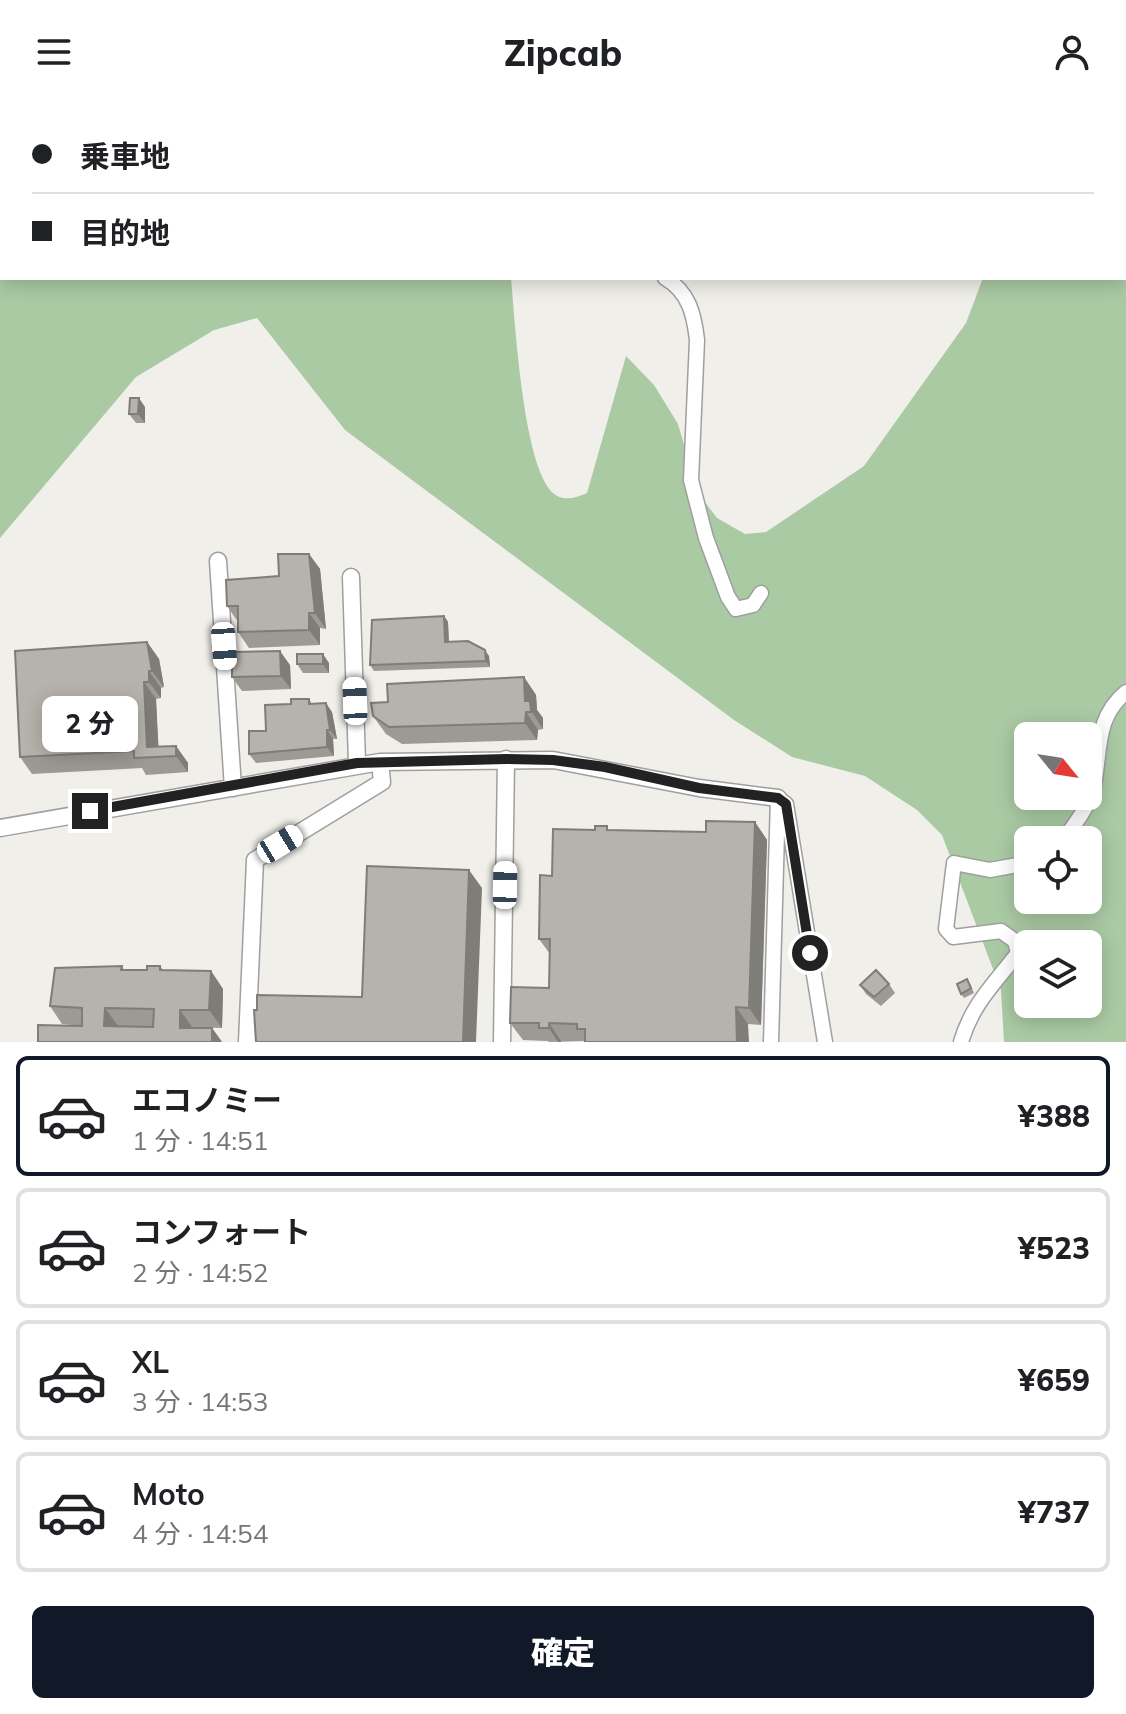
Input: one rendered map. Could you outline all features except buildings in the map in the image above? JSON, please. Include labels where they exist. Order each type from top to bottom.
[{"type":"street","points":[[668,280],[688,300],[694,319],[697,340],[691,480],[706,538],[728,597],[736,609],[753,605],[761,593]]},
{"type":"street","points":[[218,561],[233,788]]},
{"type":"street","points":[[351,577],[357,763]]},
{"type":"street","points":[[1071,826],[1091,796],[1102,722],[1113,703],[1126,692]]},
{"type":"street","points":[[502,1042],[506,759]]},
{"type":"street","points":[[0,828],[357,763],[380,762],[553,760],[605,767],[699,788],[778,798],[786,804],[825,1042]]},
{"type":"street","points":[[247,1042],[255,860],[382,782],[380,762]]},
{"type":"street","points":[[771,1042],[778,798]]},
{"type":"street","points":[[961,1042],[967,1021],[986,988],[1018,953],[1015,941],[1001,931],[953,937],[946,929],[954,863],[990,870],[1014,866]]},
{"type":"green space","points":[[0,280],[511,280],[522,392],[534,454],[543,478],[557,496],[574,498],[587,493],[626,356],[654,385],[678,424],[698,493],[717,518],[745,534],[766,532],[864,466],[966,323],[982,280],[1126,280],[1126,1042],[1004,1042],[1001,990],[942,835],[917,810],[865,776],[792,757],[734,720],[345,430],[257,318],[214,330],[136,377],[0,538]]},
{"type":"route","points":[[90,811],[233,788],[357,763],[506,759],[553,760],[605,767],[699,788],[778,798],[786,804],[810,953]]}]
